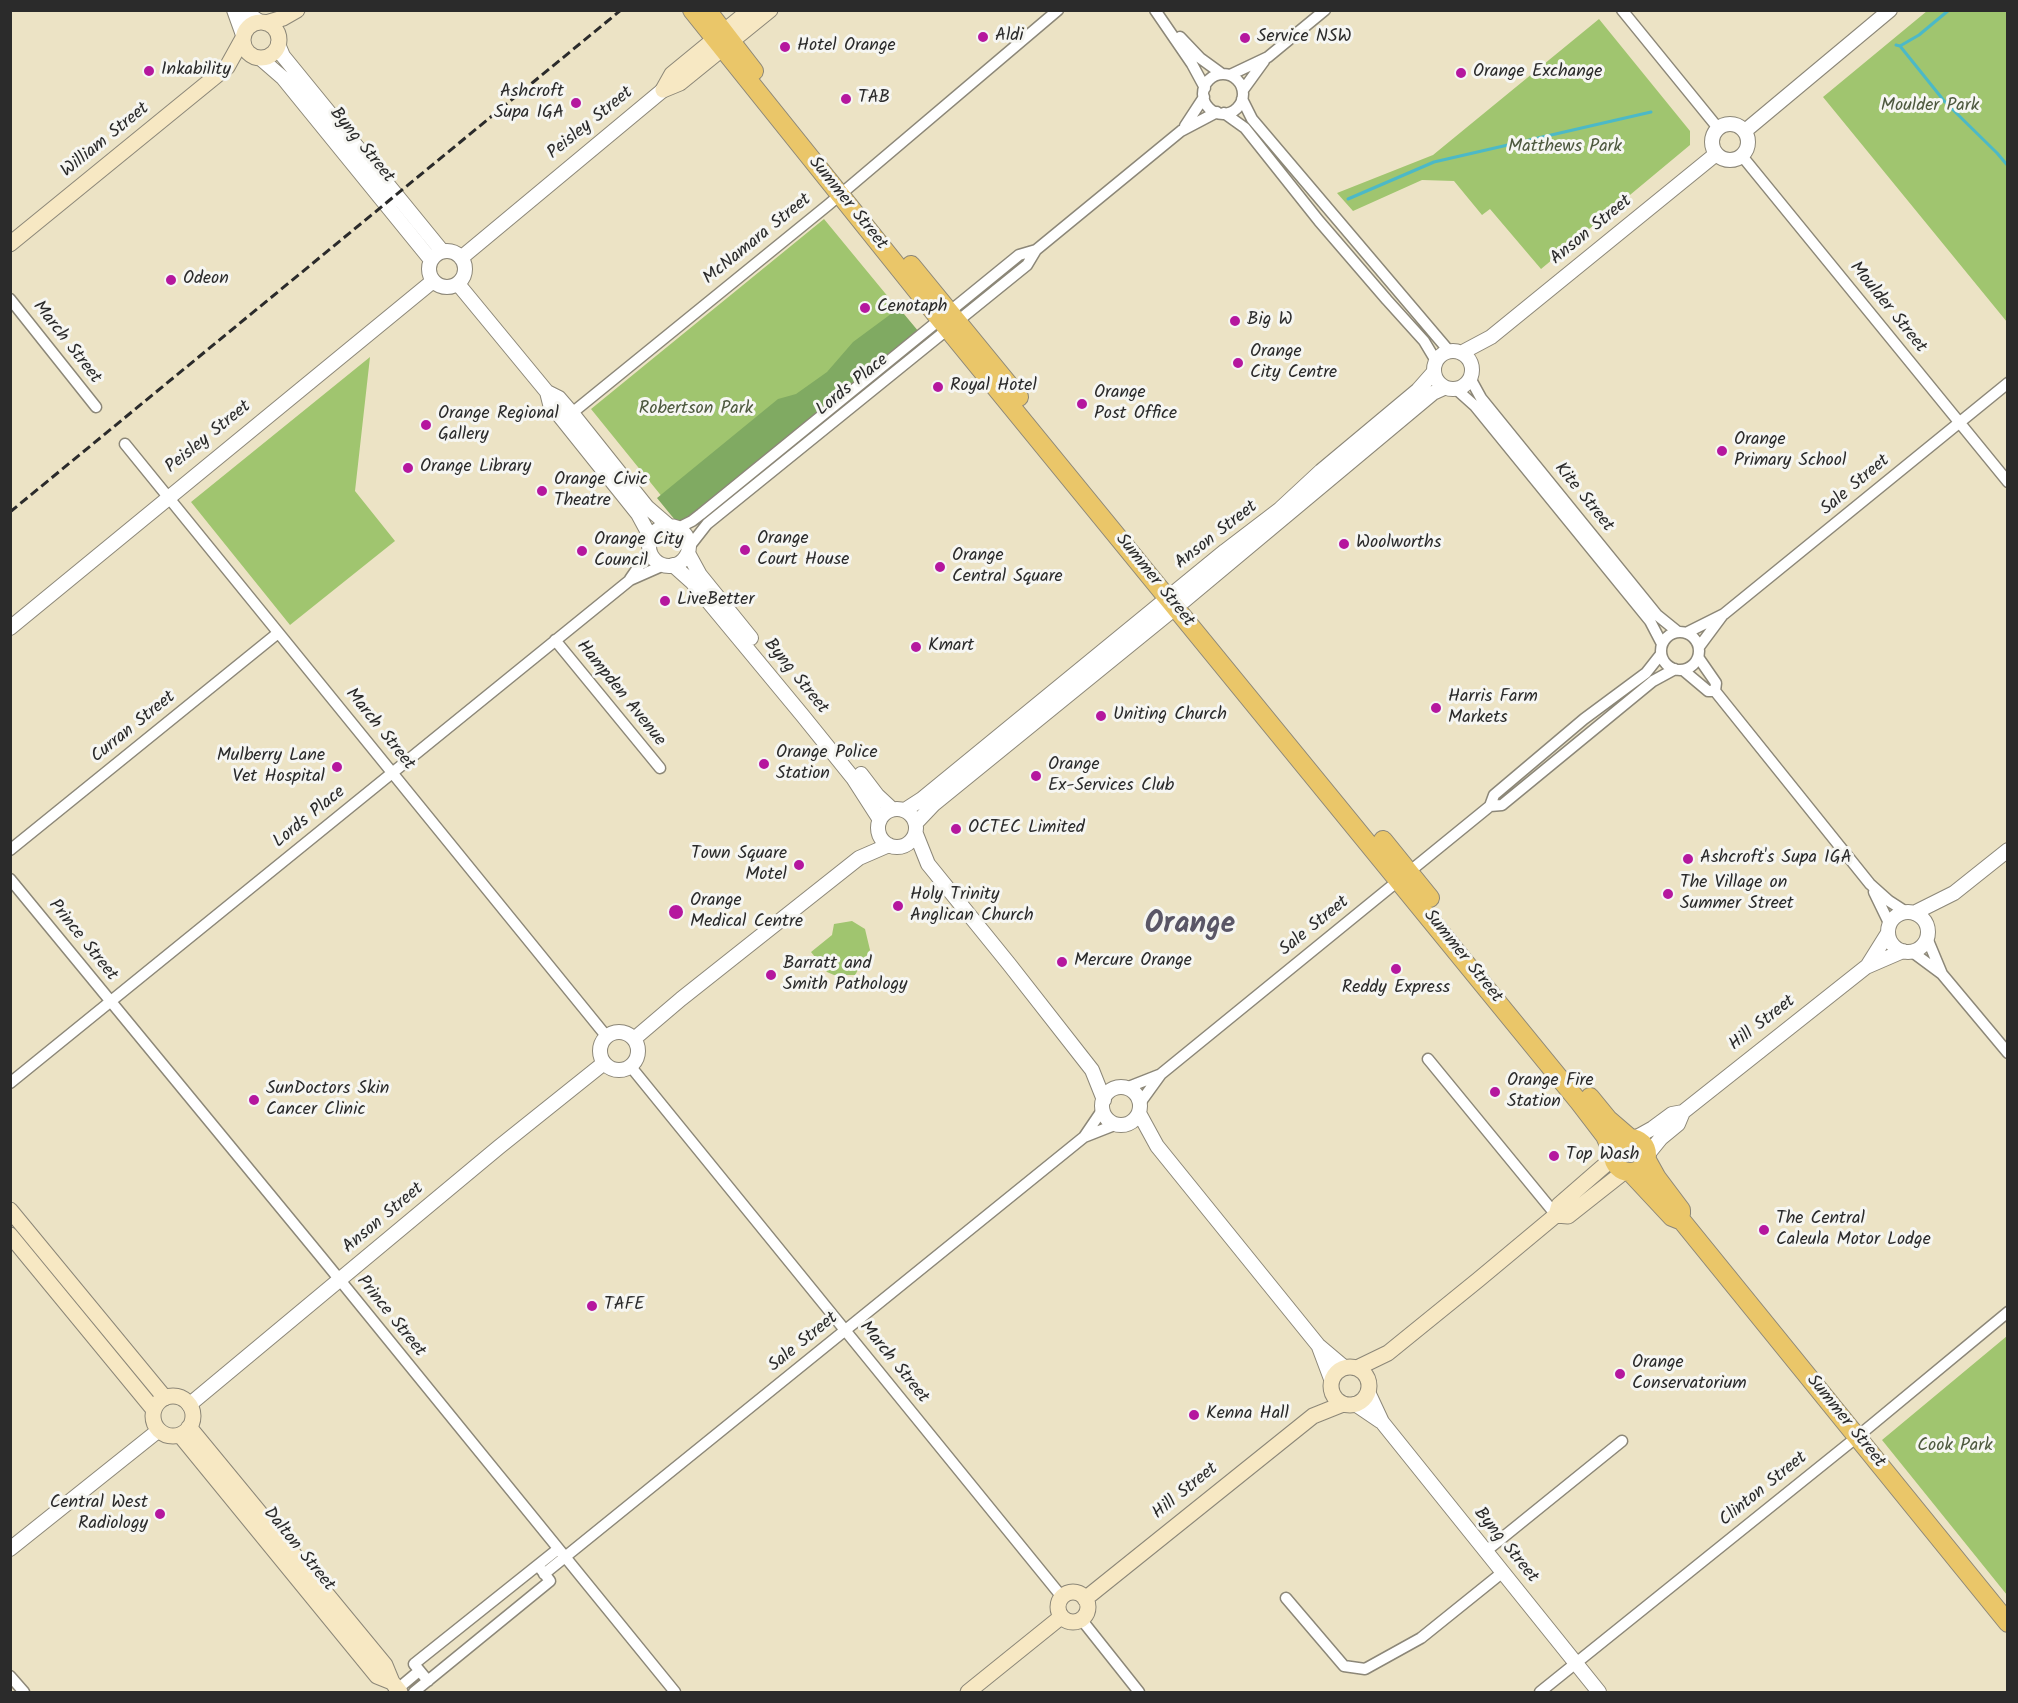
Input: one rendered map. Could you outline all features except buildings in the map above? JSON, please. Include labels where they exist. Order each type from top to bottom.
[{"type":"highway","name":"Summer Street","points":[[692,10],[723,41],[1404,876],[1594,1102],[1618,1128],[1632,1138]]},
{"type":"highway","name":"Summer Street","points":[[707,10],[723,41]]},
{"type":"highway","name":"Summer Street","points":[[1404,876],[1605,1136],[1620,1164],[1672,1217],[1682,1221],[2007,1623]]},
{"type":"highway","points":[[1632,1138],[1643,1143],[1647,1157],[1640,1169],[1620,1164],[1620,1141],[1632,1138]]},
{"type":"highway","name":"Summer Street","points":[[1647,1157],[1658,1178],[1681,1210],[1682,1221]]},
{"type":"main road","name":"Peisley Street","points":[[663,90],[680,83],[723,41],[750,10]]},
{"type":"main road","name":"Peisley Street","points":[[723,41],[770,10]]},
{"type":"main road","points":[[296,11],[273,53],[257,58],[246,51],[243,38],[250,25],[296,11]]},
{"type":"main road","points":[[263,22],[275,30],[278,42]]},
{"type":"main road","name":"William Street","points":[[10,244],[226,67],[243,38]]},
{"type":"main road","name":"William Street","points":[[226,67],[257,58]]},
{"type":"main road","points":[[1388,1353],[1361,1402],[1349,1404],[1337,1401],[1331,1385],[1334,1373],[1388,1353],[1556,1215],[1568,1216],[1620,1164]]},
{"type":"main road","points":[[10,1210],[165,1398]]},
{"type":"main road","points":[[10,1235],[154,1410]]},
{"type":"main road","points":[[1351,1367],[1362,1371],[1368,1387]]},
{"type":"main road","name":"Hill Street","points":[[1313,1416],[1331,1385]]},
{"type":"main road","points":[[177,1396],[189,1405],[193,1416],[184,1431],[166,1435],[154,1422],[154,1410],[165,1398],[177,1396]]},
{"type":"main road","name":"Hill Street","points":[[1085,1599],[1313,1416],[1349,1404]]},
{"type":"main road","name":"Dalton Street","points":[[184,1431],[376,1677],[396,1689]]},
{"type":"main road","points":[[1066,1593],[1077,1593],[1085,1599],[1087,1610],[1081,1619],[1071,1622],[1061,1617],[1058,1606],[1062,1597],[1066,1593]]},
{"type":"main road","points":[[968,1692],[1061,1617]]},
{"type":"street","points":[[234,10],[243,38]]},
{"type":"street","points":[[243,10],[263,22]]},
{"type":"street","name":"McNamara Street","points":[[572,413],[844,192],[1058,10]]},
{"type":"street","points":[[1155,10],[1192,64],[1208,106],[1245,128],[1319,221],[1424,341],[1434,367],[1435,379],[1450,388],[1462,387],[1471,372],[1466,356],[1455,352],[1444,353],[1434,367]]},
{"type":"street","points":[[1204,92],[1211,78],[1226,75],[1268,57],[1325,10]]},
{"type":"street","points":[[1622,10],[1718,128]]},
{"type":"street","points":[[1745,131],[1890,10]]},
{"type":"street","points":[[1163,20],[1200,58],[1240,84],[1252,119],[1455,352]]},
{"type":"street","name":"Byng Street","points":[[278,42],[283,56],[442,251]]},
{"type":"street","points":[[1221,113],[1236,109],[1268,57]]},
{"type":"street","name":"Byng Street","points":[[257,58],[283,78],[431,260]]},
{"type":"street","name":"Peisley Street","points":[[461,258],[663,90]]},
{"type":"street","name":"Lords Place","points":[[1181,131],[1204,92]]},
{"type":"street","name":"Lords Place","points":[[673,527],[692,521],[949,320],[1027,265],[1036,250],[1181,131],[1221,113]]},
{"type":"street","points":[[1732,124],[1745,131],[1749,144],[1742,156],[1728,160],[1716,154],[1712,140],[1718,128],[1732,124]]},
{"type":"street","name":"Anson Street","points":[[1455,352],[1491,337],[1716,154]]},
{"type":"street","name":"Moulder Street","points":[[1742,156],[2007,482]]},
{"type":"street","points":[[442,251],[453,251],[464,263],[465,274],[458,284],[453,286],[442,287],[433,281],[428,271],[431,260],[442,251]]},
{"type":"street","name":"Peisley Street","points":[[10,628],[433,281]]},
{"type":"street","points":[[458,284],[547,392],[559,398],[572,413],[647,507],[687,536],[689,550],[679,563],[669,565],[655,560],[639,514],[555,411],[550,404],[547,392]]},
{"type":"street","name":"March Street","points":[[10,299],[96,407]]},
{"type":"street","name":"Lords Place","points":[[689,550],[707,524],[949,320]]},
{"type":"street","name":"Anson Street","points":[[1471,372],[1491,337]]},
{"type":"street","name":"Anson Street","points":[[916,828],[934,804],[1418,390],[1434,367]]},
{"type":"street","name":"Kite Street","points":[[1471,372],[1481,398],[1657,615],[1682,632]]},
{"type":"street","name":"Sale Street","points":[[1682,632],[1724,614],[2007,382]]},
{"type":"street","name":"Anson Street","points":[[898,809],[922,799],[1433,393],[1450,388]]},
{"type":"street","name":"Kite Street","points":[[1450,388],[1475,406],[1650,621],[1661,649]]},
{"type":"street","points":[[555,411],[572,413]]},
{"type":"street","name":"March Street","points":[[125,444],[607,1037]]},
{"type":"street","points":[[651,544],[659,529],[673,527]]},
{"type":"street","name":"Lords Place","points":[[630,580],[651,544]]},
{"type":"street","name":"Byng Street","points":[[689,550],[700,575],[877,795],[898,809]]},
{"type":"street","name":"Byng Street","points":[[669,565],[692,582],[810,724],[859,787],[879,826]]},
{"type":"street","name":"Lords Place","points":[[10,1083],[630,580],[669,565]]},
{"type":"street","name":"Sale Street","points":[[1698,652],[1724,614]]},
{"type":"street","points":[[1715,691],[1708,691],[1679,669],[1665,664],[1661,649],[1668,635],[1682,632],[1696,641],[1698,652],[1716,683],[1715,691],[1870,884],[1889,901],[1925,921],[1942,974]]},
{"type":"street","name":"Curran Street","points":[[10,850],[278,633]]},
{"type":"street","name":"Hampden Avenue","points":[[555,640],[660,768]]},
{"type":"street","name":"Sale Street","points":[[1139,1108],[1161,1074],[1490,806],[1494,795],[1584,719],[1646,673],[1661,649]]},
{"type":"street","points":[[1679,669],[1692,666],[1698,652]]},
{"type":"street","name":"Sale Street","points":[[1490,806],[1502,805],[1653,681],[1679,669]]},
{"type":"street","points":[[634,1039],[682,998],[859,858],[887,812],[898,809],[914,818],[928,864],[1092,1070],[1107,1119],[1122,1124],[1157,1146]]},
{"type":"street","points":[[879,826],[884,842],[928,864]]},
{"type":"street","points":[[859,858],[910,842],[916,828]]},
{"type":"street","points":[[1889,929],[1896,916],[1954,893],[2007,850]]},
{"type":"street","name":"Prince Street","points":[[10,879],[675,1692]]},
{"type":"street","points":[[1870,884],[1893,944],[1942,974],[2007,1053]]},
{"type":"street","points":[[1907,951],[1921,947],[1928,932],[1954,893]]},
{"type":"street","name":"Hill Street","points":[[1866,967],[1889,929]]},
{"type":"street","name":"Hill Street","points":[[1632,1138],[1653,1128],[1672,1114],[1683,1112],[1866,967],[1907,951]]},
{"type":"street","points":[[618,1032],[634,1039],[638,1056],[631,1067],[626,1070],[614,1070],[604,1063],[600,1052],[603,1041],[607,1037],[618,1032]]},
{"type":"street","points":[[1428,1059],[1556,1215]]},
{"type":"street","name":"Anson Street","points":[[189,1405],[499,1147],[604,1063]]},
{"type":"street","name":"March Street","points":[[631,1067],[1062,1597]]},
{"type":"street","points":[[1092,1070],[1135,1094],[1157,1146],[1318,1345],[1351,1367]]},
{"type":"street","name":"Sale Street","points":[[1121,1088],[1161,1074]]},
{"type":"street","points":[[1103,1104],[1111,1091],[1121,1088]]},
{"type":"street","name":"Sale Street","points":[[1084,1137],[1103,1104]]},
{"type":"street","points":[[1122,1124],[1136,1118],[1139,1108]]},
{"type":"street","name":"Hill Street","points":[[1647,1157],[1661,1138],[1678,1124],[1683,1112]]},
{"type":"street","name":"Sale Street","points":[[396,1689],[419,1671],[414,1664],[541,1569],[846,1331],[1084,1137],[1122,1124]]},
{"type":"street","name":"Clinton Street","points":[[1540,1692],[1857,1437],[2007,1312]]},
{"type":"street","points":[[1318,1345],[1331,1385]]},
{"type":"street","name":"Byng Street","points":[[1368,1387],[1382,1422],[1599,1692]]},
{"type":"street","name":"Byng Street","points":[[1349,1404],[1382,1422]]},
{"type":"street","points":[[10,1549],[159,1430]]},
{"type":"street","points":[[1486,1551],[1622,1441]]},
{"type":"street","name":"Sale Street","points":[[414,1692],[550,1581],[541,1569]]},
{"type":"street","points":[[1286,1598],[1344,1666],[1365,1669],[1421,1638],[1503,1572]]},
{"type":"street","points":[[1081,1619],[1139,1692]]},
{"type":"street","points":[[419,1671],[428,1681]]},
{"type":"street","points":[[10,1676],[24,1692]]},
{"type":"green space","name":"Moulder Park","points":[[1927,11],[2007,11],[2007,322],[1823,97]]},
{"type":"green space","name":"Matthews Park","points":[[1599,19],[1690,131],[1690,145],[1541,269],[1490,209],[1482,215],[1454,181],[1422,180],[1353,211],[1337,193],[1433,155]]},
{"type":"green space","name":"Robertson Park","points":[[824,219],[908,321],[676,514],[591,409]]},
{"type":"green space","points":[[899,308],[919,332],[685,521],[675,520],[657,498],[778,399],[796,394],[827,372],[853,342]]},
{"type":"green space","points":[[370,357],[355,491],[395,541],[290,625],[191,502]]},
{"type":"green space","points":[[852,921],[865,929],[870,950],[855,975],[834,975],[827,972],[811,952],[832,935],[834,924]]},
{"type":"green space","name":"Cook Park","points":[[2007,1336],[2007,1595],[1882,1440]]},
{"type":"waterway","points":[[1900,46],[1919,35],[1949,10]]},
{"type":"waterway","points":[[1896,45],[1900,46],[1945,102],[2008,166]]},
{"type":"waterway","points":[[1348,199],[1434,162],[1651,112]]},
{"type":"railway","points":[[10,512],[621,10]]},
{"type":"place","name":"Aldi","points":[[983,37]]},
{"type":"place","name":"Service NSW","points":[[1245,38]]},
{"type":"place","name":"Hotel Orange","points":[[785,47]]},
{"type":"place","name":"Inkability","points":[[149,71]]},
{"type":"place","name":"Orange Exchange","points":[[1461,73]]},
{"type":"place","name":"TAB","points":[[846,99]]},
{"type":"place","name":"Ashcroft Supa IGA","points":[[576,103]]},
{"type":"place","name":"Odeon","points":[[171,280]]},
{"type":"place","name":"Cenotaph","points":[[865,308]]},
{"type":"place","name":"Big W","points":[[1235,321]]},
{"type":"place","name":"Orange City Centre","points":[[1238,363]]},
{"type":"place","name":"Royal Hotel","points":[[938,387]]},
{"type":"place","name":"Orange Post Office","points":[[1082,404]]},
{"type":"place","name":"Orange Regional Gallery","points":[[426,425]]},
{"type":"place","name":"Orange Primary School","points":[[1722,451]]},
{"type":"place","name":"Orange Library","points":[[408,468]]},
{"type":"place","name":"Orange Civic Theatre","points":[[542,491]]},
{"type":"place","name":"Woolworths","points":[[1344,544]]},
{"type":"place","name":"Orange Court House","points":[[745,550]]},
{"type":"place","name":"Orange City Council","points":[[582,551]]},
{"type":"place","name":"Orange Central Square","points":[[940,567]]},
{"type":"place","name":"LiveBetter","points":[[665,601]]},
{"type":"place","name":"Kmart","points":[[916,647]]},
{"type":"place","name":"Harris Farm Markets","points":[[1436,708]]},
{"type":"place","name":"Uniting Church","points":[[1101,716]]},
{"type":"place","name":"Orange Police Station","points":[[764,764]]},
{"type":"place","name":"Mulberry Lane Vet Hospital","points":[[337,767]]},
{"type":"place","name":"Orange Ex-Services Club","points":[[1036,776]]},
{"type":"place","name":"OCTEC Limited","points":[[956,829]]},
{"type":"place","name":"Ashcroft's Supa IGA","points":[[1688,859]]},
{"type":"place","name":"Town Square Motel","points":[[799,865]]},
{"type":"place","name":"The Village on Summer Street","points":[[1668,894]]},
{"type":"place","name":"Holy Trinity Anglican Church","points":[[898,906]]},
{"type":"place","name":"Orange Medical Centre","points":[[676,912]]},
{"type":"place","name":"Mercure Orange","points":[[1062,962]]},
{"type":"place","name":"Reddy Express","points":[[1396,969]]},
{"type":"place","name":"Barratt and Smith Pathology","points":[[771,975]]},
{"type":"place","name":"Orange Fire Station","points":[[1495,1092]]},
{"type":"place","name":"SunDoctors Skin Cancer Clinic","points":[[254,1100]]},
{"type":"place","name":"Top Wash","points":[[1554,1156]]},
{"type":"place","name":"The Central Caleula Motor Lodge","points":[[1764,1230]]},
{"type":"place","name":"TAFE","points":[[592,1306]]},
{"type":"place","name":"Orange Conservatorium","points":[[1620,1374]]},
{"type":"place","name":"Kenna Hall","points":[[1194,1415]]},
{"type":"place","name":"Central West Radiology","points":[[160,1514]]},
{"type":"district","name":"Orange","points":[[1190,927]]}]
